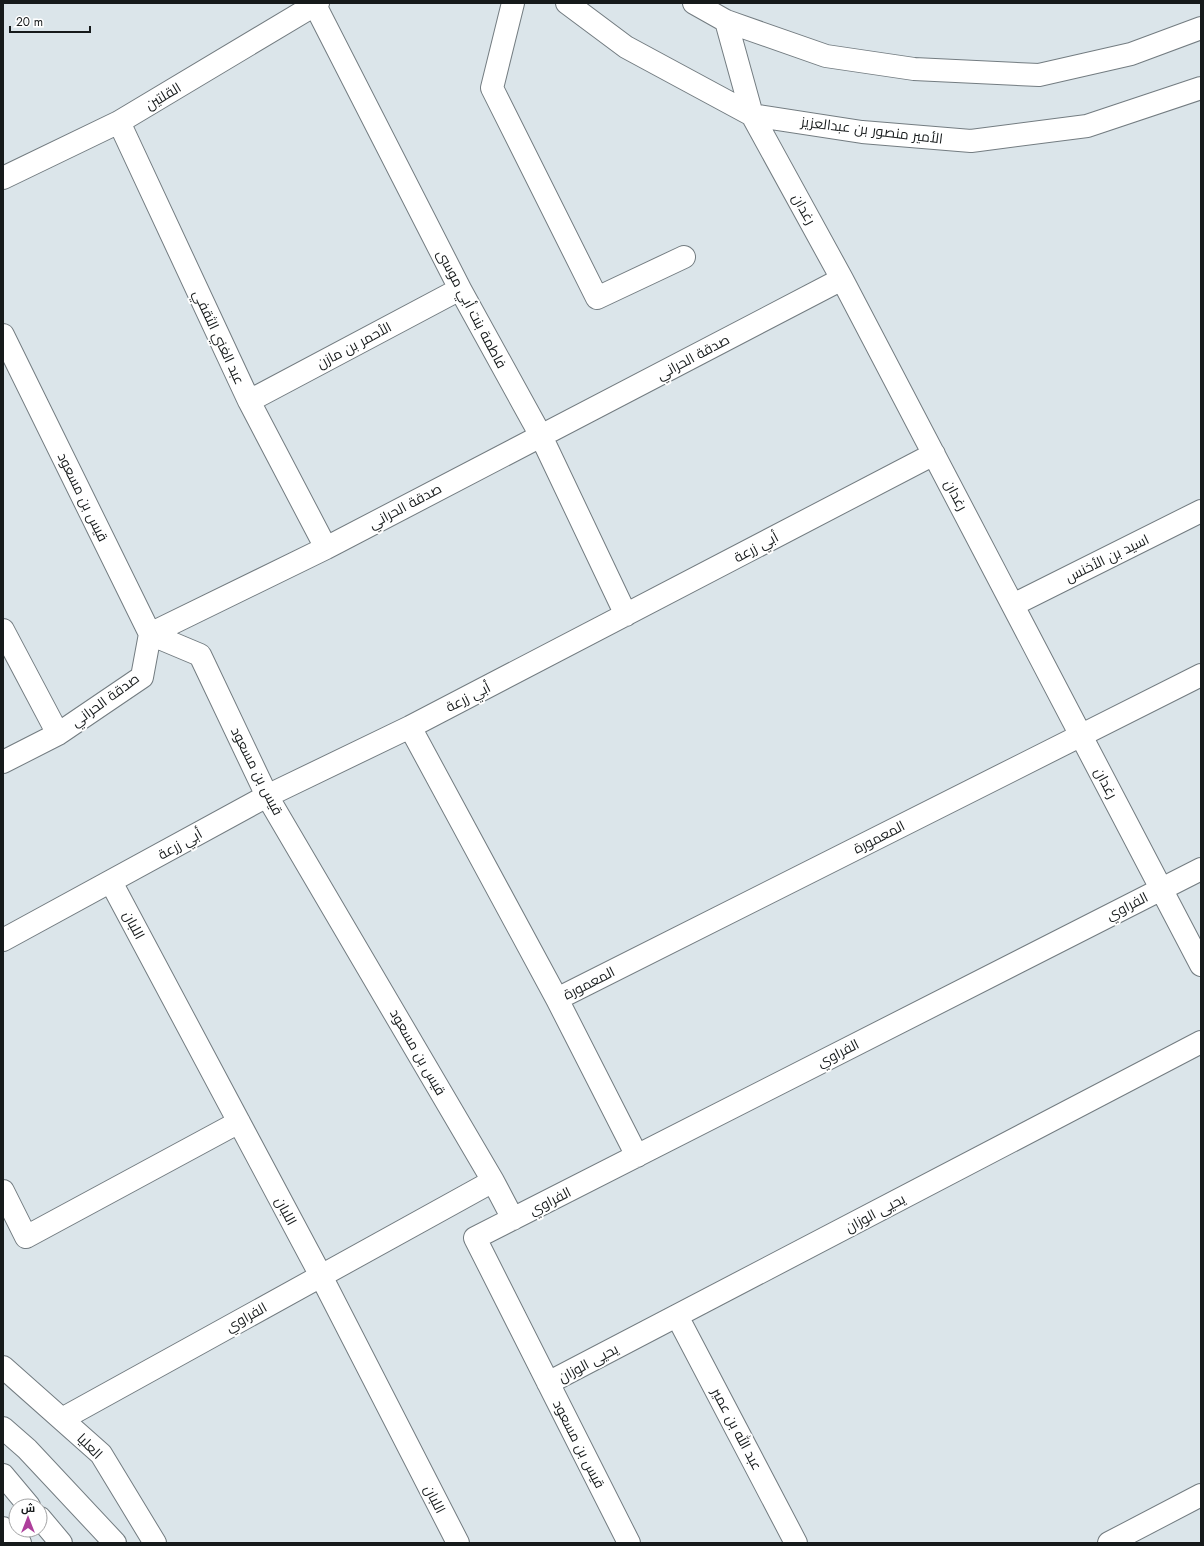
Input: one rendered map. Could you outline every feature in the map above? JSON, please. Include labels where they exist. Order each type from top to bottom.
[{"type":"street","points":[[513,3],[492,88],[597,298],[684,257]]},
{"type":"street","name":"الأمير منصور بن عبدالعزيز","points":[[567,3],[626,47],[752,115],[862,132],[971,141],[1087,126],[1201,88]]},
{"type":"street","points":[[694,3],[726,21],[826,56],[914,69],[1039,75],[1131,54],[1201,28]]},
{"type":"street","name":"القلتين","points":[[3,178],[119,122],[316,4]]},
{"type":"street","name":"فاطمة بنت أبي موسى","points":[[316,4],[460,289],[541,436],[626,615]]},
{"type":"street","name":"رغدان","points":[[726,21],[752,115],[842,279],[1201,965]]},
{"type":"street","name":"عبد الغني الثقفي","points":[[119,122],[249,401],[326,548]]},
{"type":"street","name":"صدقة الحراني","points":[[3,762],[58,734],[142,677],[150,634],[326,548],[842,279]]},
{"type":"street","name":"الأحمر بن مازن","points":[[249,401],[460,289]]},
{"type":"street","name":"قيس بن مسعود","points":[[3,335],[150,634],[200,655],[267,796],[493,1181],[513,1219]]},
{"type":"street","name":"أبي زرعة","points":[[3,940],[267,796],[410,727],[934,454]]},
{"type":"street","name":"اسيد بن الأخنس","points":[[1013,605],[1201,511]]},
{"type":"street","points":[[3,630],[58,734]]},
{"type":"street","name":"المعمورة","points":[[557,999],[1201,675]]},
{"type":"street","points":[[410,727],[557,999],[637,1156]]},
{"type":"street","name":"الفراوي","points":[[475,1238],[1201,869]]},
{"type":"street","name":"اللبان","points":[[111,882],[321,1276],[458,1543]]},
{"type":"street","name":"يحيى الوزان","points":[[548,1383],[1201,1042]]},
{"type":"street","points":[[3,1191],[26,1237],[239,1122]]},
{"type":"street","name":"الفراوي","points":[[62,1419],[493,1181]]},
{"type":"street","name":"قيس بن مسعود","points":[[475,1238],[629,1543]]},
{"type":"street","name":"عبد الله بن عمير","points":[[677,1316],[796,1543]]},
{"type":"street","name":"العليا","points":[[3,1367],[101,1454],[155,1543]]},
{"type":"street","points":[[3,1428],[27,1449],[114,1543]]},
{"type":"street","points":[[3,1475],[22,1498]]},
{"type":"street","points":[[1109,1543],[1201,1495]]},
{"type":"street","points":[[3,1528],[20,1543]]},
{"type":"street","points":[[48,1528],[61,1543]]}]
